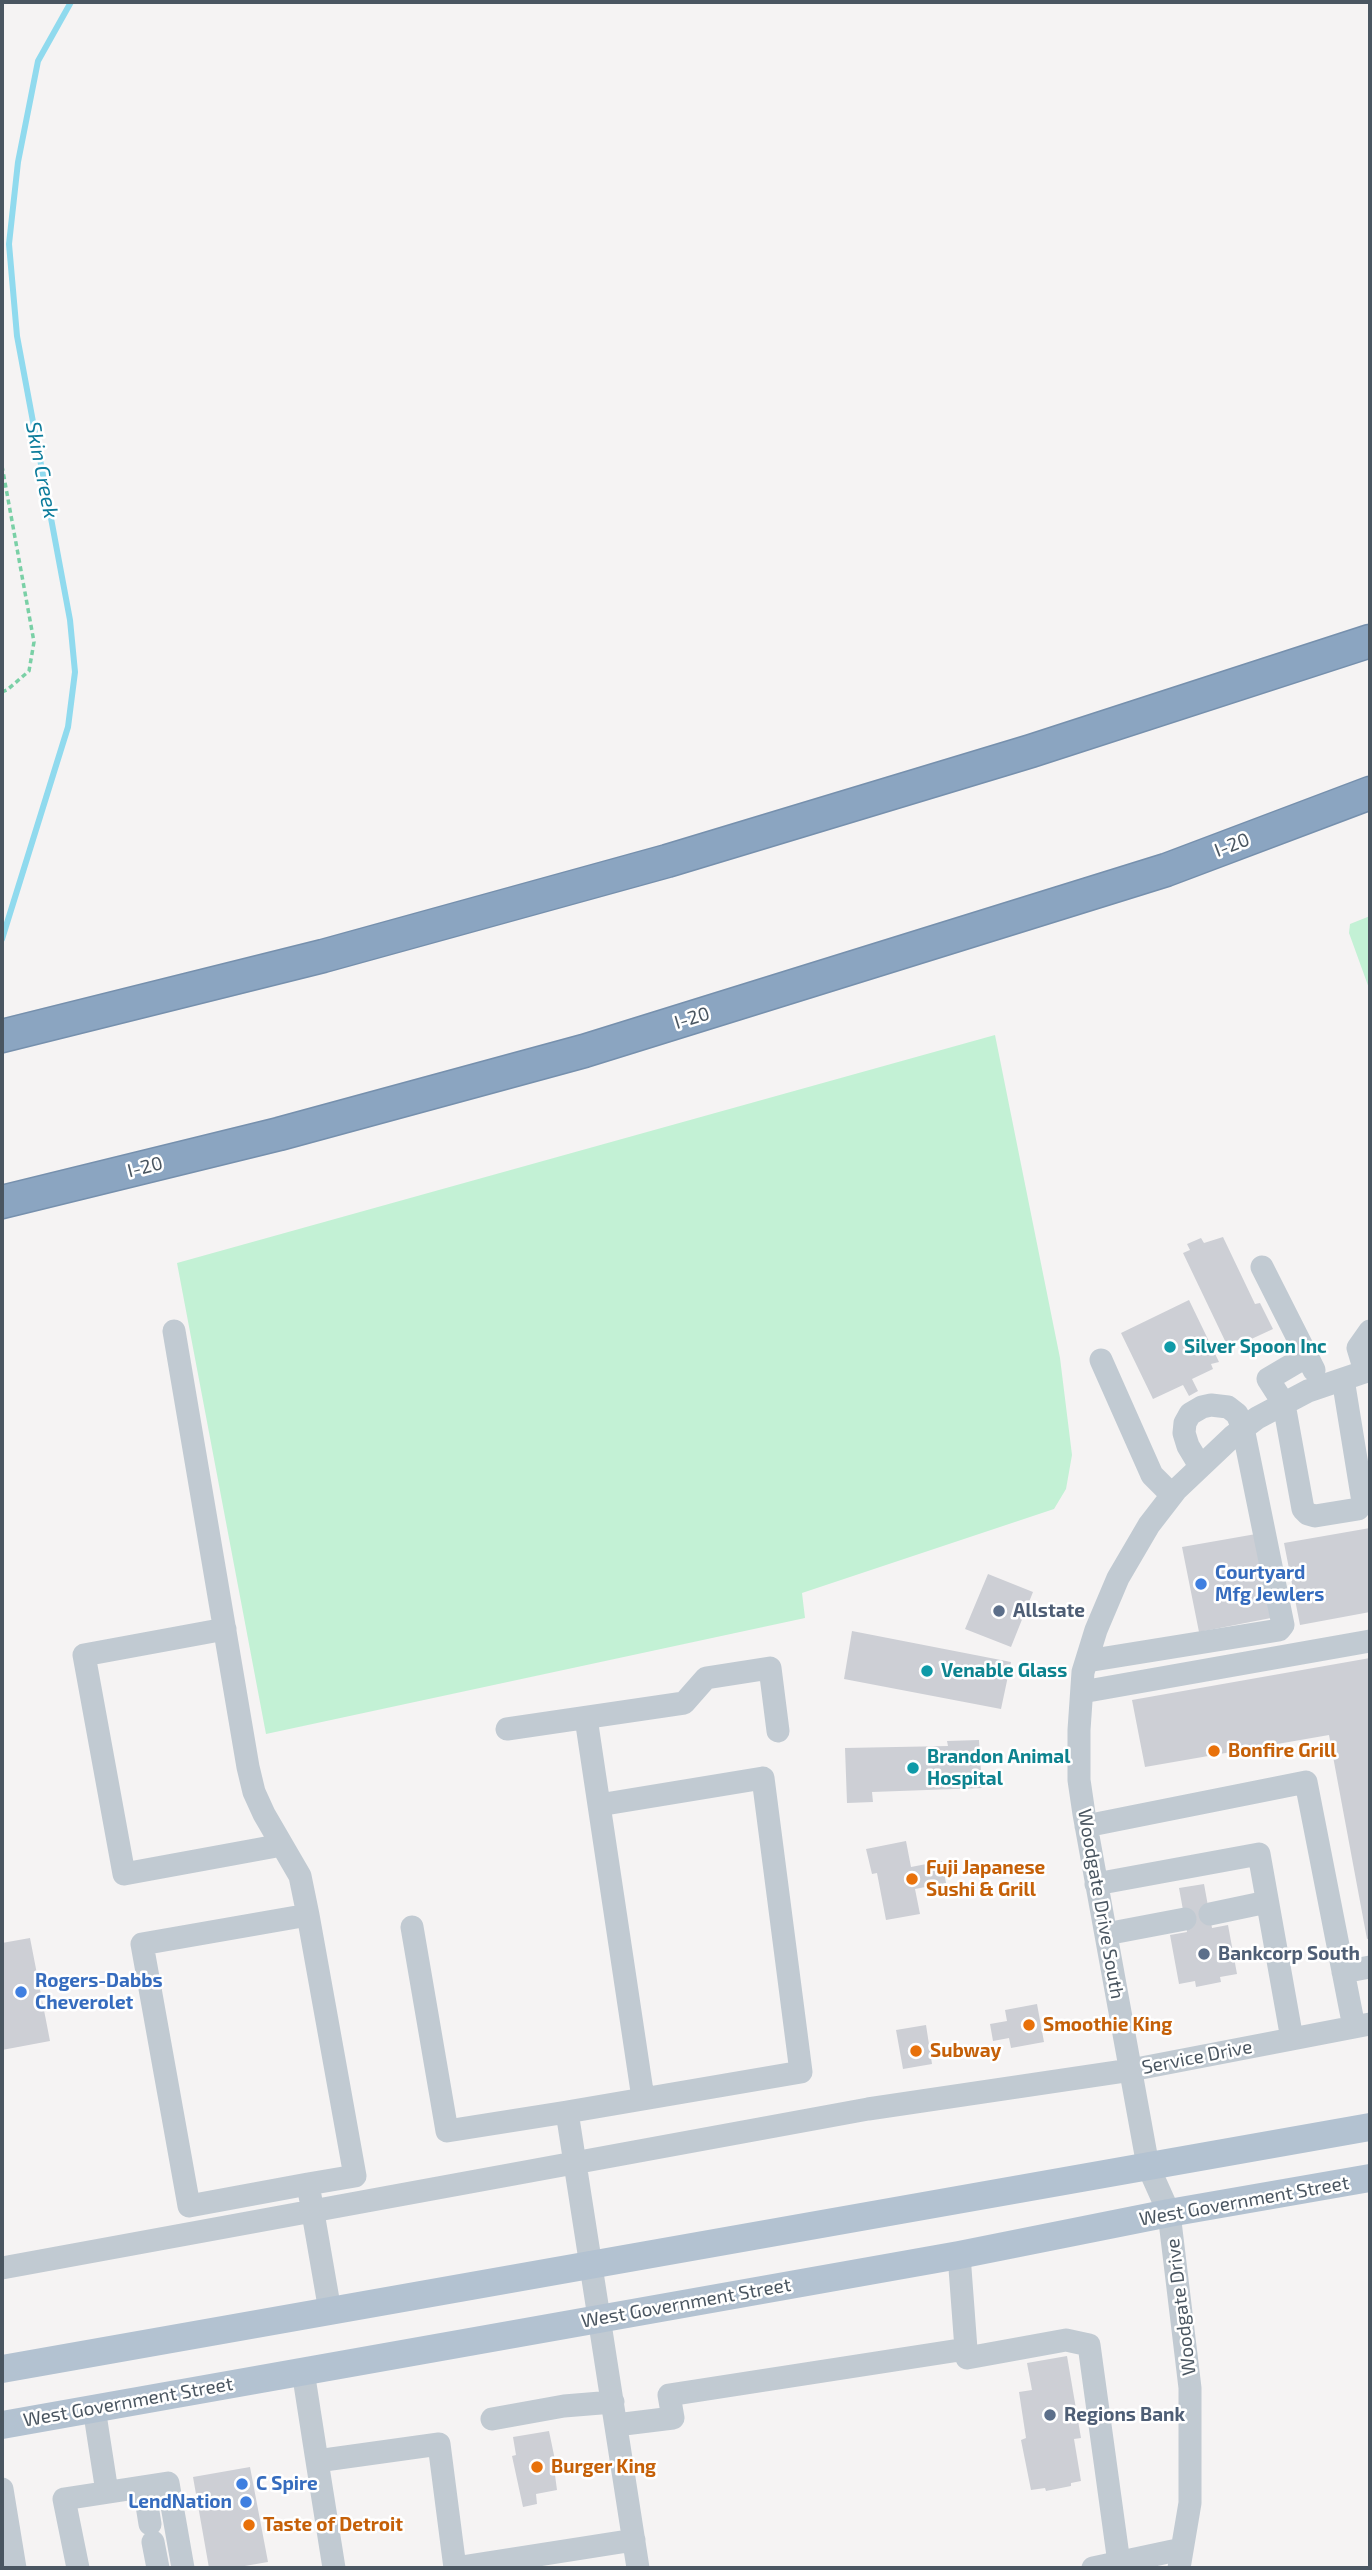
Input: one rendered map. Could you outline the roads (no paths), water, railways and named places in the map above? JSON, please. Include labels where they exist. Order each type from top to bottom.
[{"type":"highway","points":[[2,1037],[323,956],[680,858],[1031,751],[1370,641]]},
{"type":"highway","name":"I-20","points":[[2,1202],[279,1134],[584,1051],[1166,870],[1370,793]]},
{"type":"main road","points":[[2,2370],[1370,2127]]},
{"type":"main road","name":"West Government Street","points":[[2,2425],[959,2255],[1169,2213],[1370,2178]]},
{"type":"street","points":[[1262,1267],[1307,1356],[1333,1382],[1363,1493],[1363,1502],[1358,1509],[1315,1516],[1303,1509],[1284,1405],[1268,1380],[1307,1356]]},
{"type":"street","points":[[174,1331],[251,1781],[264,1814],[299,1876],[308,1914],[355,2176],[189,2206],[142,1944],[308,1914]]},
{"type":"street","points":[[1368,1370],[1358,1348],[1370,1331]]},
{"type":"street","points":[[1101,1360],[1152,1475],[1172,1495]]},
{"type":"street","name":"Woodgate Drive South","points":[[1130,2070],[1079,1780],[1082,1692],[1096,1630],[1118,1578],[1149,1525],[1172,1495],[1200,1466],[1244,1428],[1284,1405],[1333,1382],[1368,1370]]},
{"type":"street","points":[[1087,1661],[1279,1630],[1283,1625],[1244,1428],[1237,1414],[1228,1408],[1211,1405],[1190,1414],[1185,1423],[1184,1433],[1188,1446],[1200,1466]]},
{"type":"street","points":[[225,1629],[84,1655],[124,1874],[282,1845]]},
{"type":"street","points":[[1082,1692],[1370,1641]]},
{"type":"street","points":[[507,1729],[684,1703],[706,1678],[770,1668],[778,1731]]},
{"type":"street","points":[[586,1718],[643,2098]]},
{"type":"street","points":[[412,1927],[447,2131],[801,2072],[763,1777],[599,1805]]},
{"type":"street","points":[[1086,1826],[1306,1782],[1343,1972],[1362,2025]]},
{"type":"street","points":[[1096,1884],[1259,1854],[1292,2039]]},
{"type":"street","points":[[1209,1914],[1268,1902]]},
{"type":"street","points":[[1106,1934],[1185,1919]]},
{"type":"street","points":[[1343,1972],[1370,1967]]},
{"type":"street","name":"Service Drive","points":[[1169,2213],[1148,2166],[1130,2070],[1362,2025]]},
{"type":"street","points":[[2,2268],[868,2109],[1130,2070]]},
{"type":"street","points":[[568,2112],[638,2568]]},
{"type":"street","points":[[308,2184],[330,2311]]},
{"type":"street","name":"Woodgate Drive","points":[[1169,2213],[1190,2388],[1190,2503],[1181,2559]]},
{"type":"street","points":[[492,2419],[564,2406],[673,2418],[669,2395],[966,2348],[959,2255]]},
{"type":"street","points":[[967,2358],[1066,2340],[1089,2345],[1119,2563]]},
{"type":"street","points":[[303,2371],[317,2461],[329,2568]]},
{"type":"street","points":[[94,2408],[107,2492]]},
{"type":"street","points":[[317,2461],[439,2444],[455,2568],[634,2540]]},
{"type":"street","points":[[78,2568],[64,2499],[169,2483],[183,2568]]},
{"type":"street","points":[[144,2487],[158,2568]]},
{"type":"street","points":[[2,2489],[15,2568]]},
{"type":"street","points":[[1093,2568],[1119,2563],[1181,2559]]},
{"type":"waterway","name":"Skin Creek","points":[[2,939],[68,727],[75,672],[70,620],[17,336],[9,244],[18,162],[38,61],[71,2]]},
{"type":"place","name":"Silver Spoon Inc","points":[[1170,1347]]},
{"type":"place","name":"Courtyard Mfg Jewlers","points":[[1201,1584]]},
{"type":"place","name":"Allstate","points":[[999,1611]]},
{"type":"place","name":"Venable Glass","points":[[927,1671]]},
{"type":"place","name":"Bonfire Grill","points":[[1214,1751]]},
{"type":"place","name":"Brandon Animal Hospital","points":[[913,1768]]},
{"type":"place","name":"Fuji Japanese Sushi & Grill","points":[[912,1879]]},
{"type":"place","name":"Bankcorp South","points":[[1204,1954]]},
{"type":"place","name":"Rogers-Dabbs Cheverolet","points":[[21,1992]]},
{"type":"place","name":"Smoothie King","points":[[1029,2025]]},
{"type":"place","name":"Subway","points":[[916,2051]]},
{"type":"place","name":"Regions Bank","points":[[1050,2415]]},
{"type":"place","name":"Burger King","points":[[537,2467]]},
{"type":"place","name":"C Spire","points":[[242,2484]]},
{"type":"place","name":"LendNation","points":[[246,2502]]},
{"type":"place","name":"Taste of Detroit","points":[[249,2525]]}]
